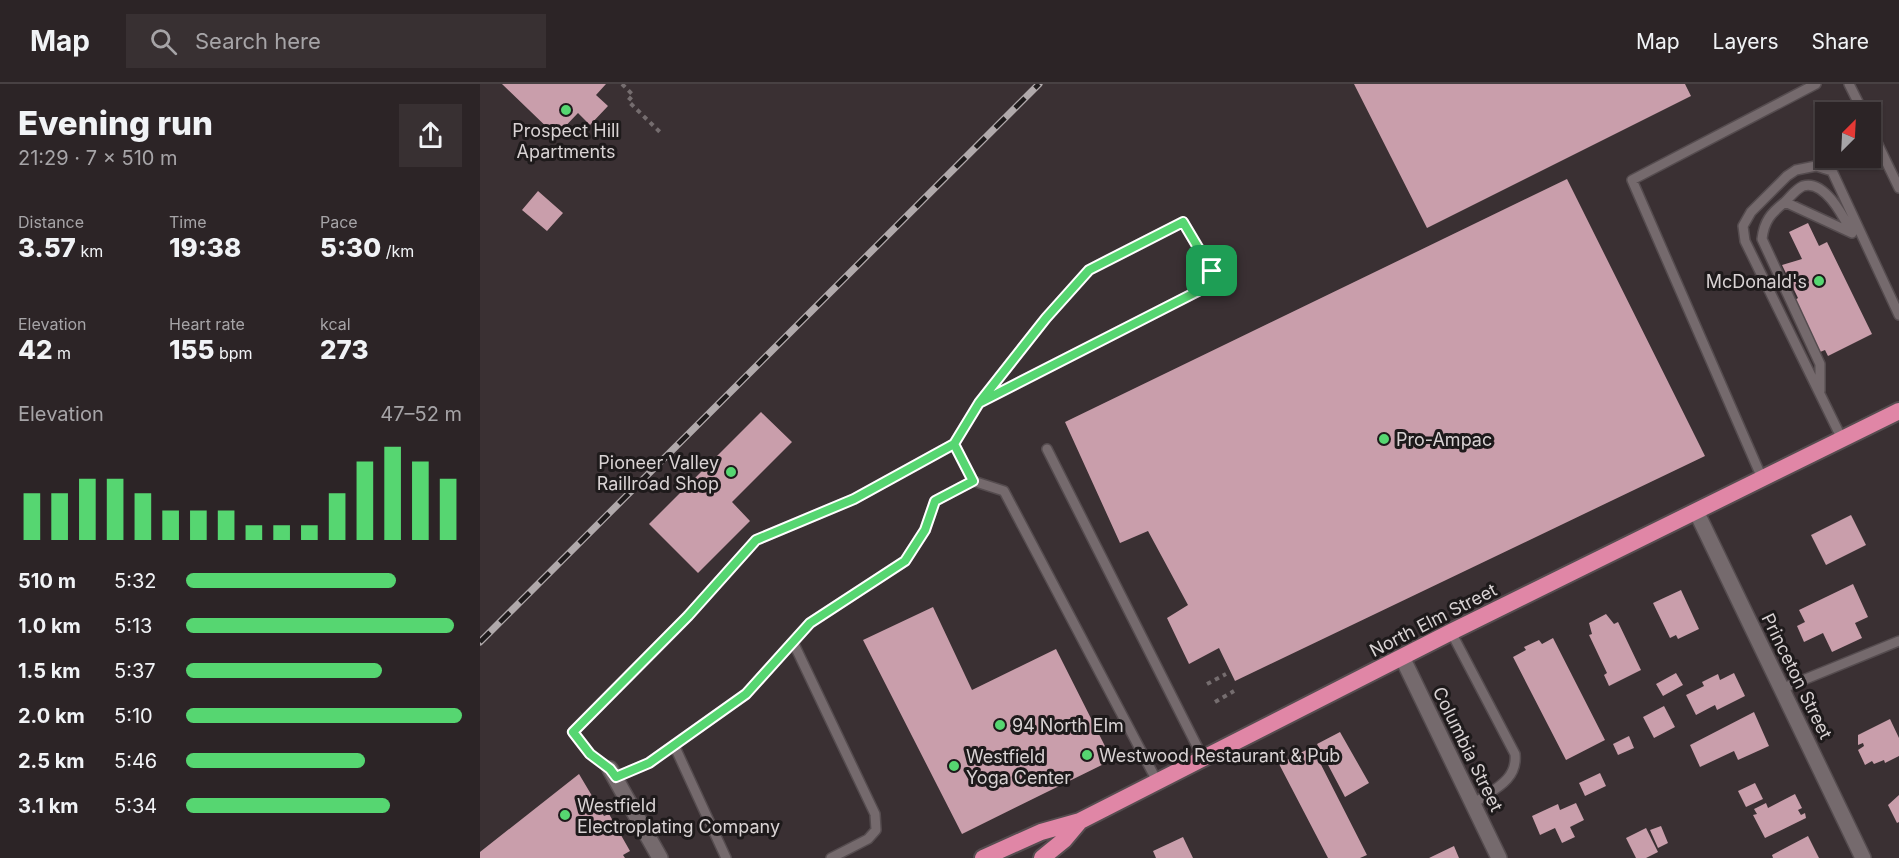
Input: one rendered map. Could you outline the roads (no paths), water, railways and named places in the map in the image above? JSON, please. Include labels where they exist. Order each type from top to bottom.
[{"type":"highway","name":"North Elm Street","points":[[983,858],[1041,832],[1080,821],[1158,783],[1451,632],[1899,411]]},
{"type":"highway","points":[[1042,858],[1064,840],[1080,821]]},
{"type":"street","name":"Princeton Street","points":[[1696,511],[1863,858]]},
{"type":"street","name":"Columbia Street","points":[[1402,657],[1499,858]]},
{"type":"street","points":[[613,773],[660,858]]},
{"type":"lane","points":[[1762,478],[1632,180],[1816,84]]},
{"type":"lane","points":[[1849,84],[1858,102]]},
{"type":"lane","points":[[1881,151],[1899,188]]},
{"type":"lane","points":[[1842,439],[1744,241],[1743,226],[1751,212],[1786,176],[1816,165],[1832,171],[1899,315]]},
{"type":"lane","points":[[1820,395],[1820,364],[1762,239],[1767,217],[1800,188],[1809,186],[1815,188],[1831,198],[1852,233],[1876,266]]},
{"type":"lane","points":[[1785,202],[1852,233]]},
{"type":"lane","points":[[973,481],[935,501],[925,530],[905,561],[810,623],[746,694],[649,763],[613,773],[590,754],[573,732],[688,616],[756,540],[854,499],[954,444],[979,403],[1046,318],[1089,270],[1183,222],[1212,271],[1208,286],[979,403]]},
{"type":"lane","points":[[954,444],[973,481],[1004,491],[1158,783]]},
{"type":"lane","points":[[1047,449],[1204,760]]},
{"type":"lane","points":[[1451,632],[1515,754],[1516,765],[1512,777],[1473,804]]},
{"type":"lane","points":[[1781,689],[1899,641]]},
{"type":"lane","points":[[793,642],[875,814],[876,830],[868,840],[831,858]]},
{"type":"lane","points":[[674,745],[726,858]]},
{"type":"railway","points":[[480,642],[1039,84]]},
{"type":"place","name":"Prospect Hill Apartments","points":[[566,110]]},
{"type":"place","name":"McDonald's","points":[[1819,281]]},
{"type":"place","name":"Pro-Ampac","points":[[1384,439]]},
{"type":"place","name":"Pioneer Valley Raillroad Shop","points":[[731,472]]},
{"type":"place","name":"94 North Elm","points":[[1000,725]]},
{"type":"place","name":"Westwood Restaurant & Pub","points":[[1087,755]]},
{"type":"place","name":"Westfield Yoga Center","points":[[954,766]]},
{"type":"place","name":"Westfield Electroplating Company","points":[[565,815]]}]
